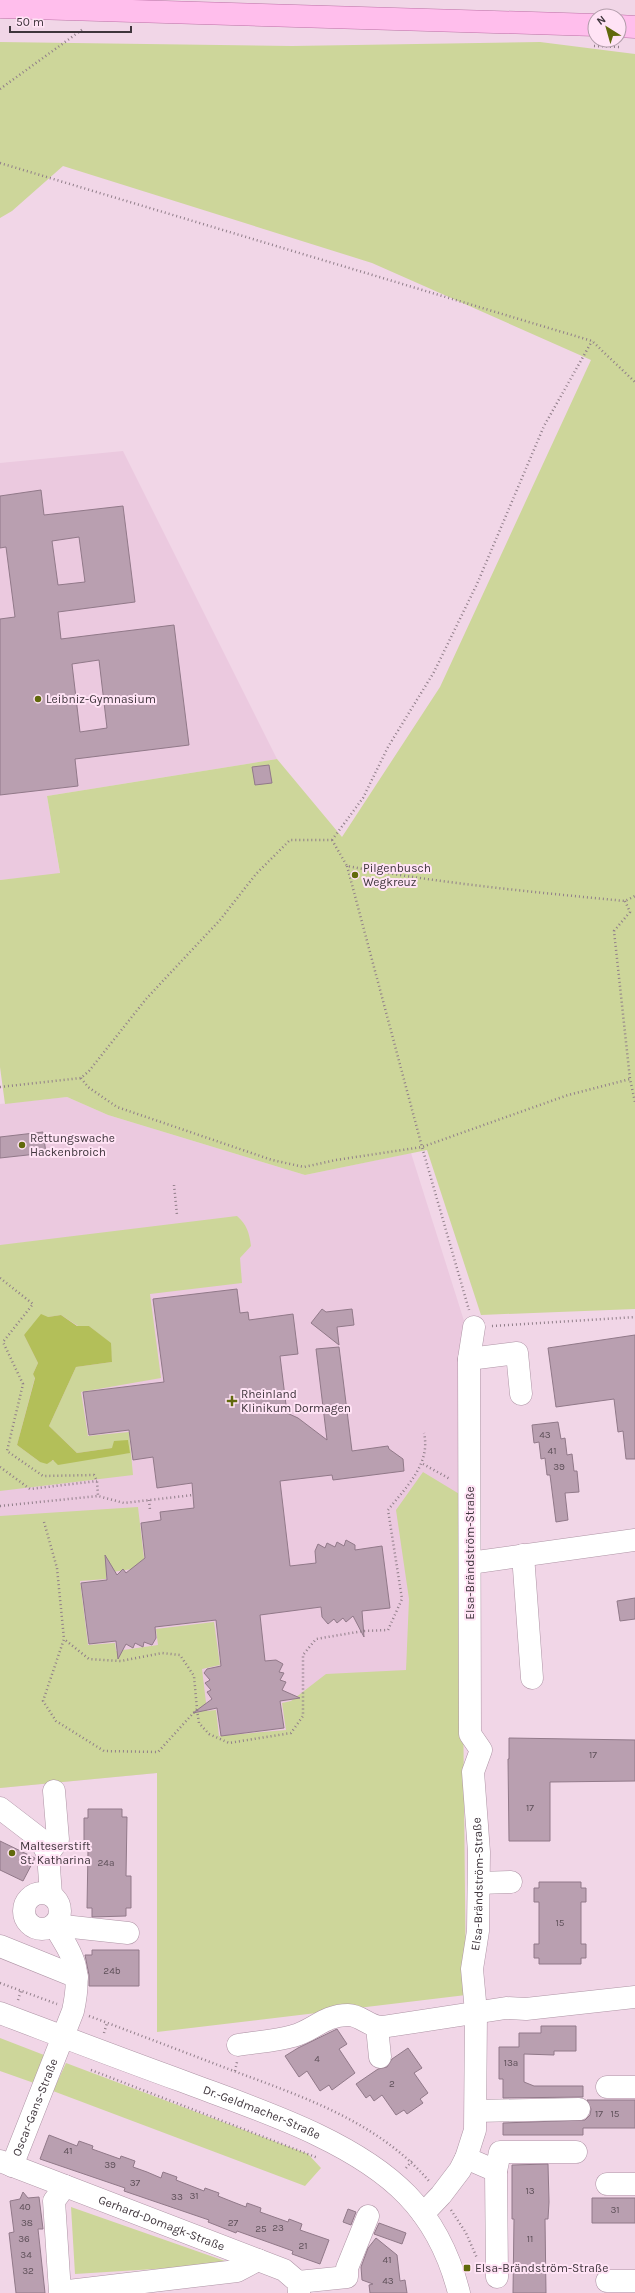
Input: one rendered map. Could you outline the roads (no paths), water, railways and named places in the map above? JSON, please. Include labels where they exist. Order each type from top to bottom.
[{"type":"main road","points":[[0,7],[587,25]]},
{"type":"street","name":"Elsa-Brändström-Straße","points":[[423,2214],[441,2195],[466,2158],[475,2130],[476,2012],[472,1969],[478,1930],[479,1852],[473,1772],[481,1750],[470,1734],[469,1359],[474,1327]]},
{"type":"street","points":[[469,1359],[517,1353],[521,1394]]},
{"type":"street","points":[[470,1563],[635,1540]]},
{"type":"street","points":[[523,1556],[532,1678]]},
{"type":"street","points":[[48,1854],[58,1840],[54,1791]]},
{"type":"street","points":[[0,1808],[39,1838],[48,1854],[51,1895]]},
{"type":"street","points":[[479,1883],[511,1882]]},
{"type":"street","points":[[40,1892],[51,1895],[59,1903],[60,1915],[54,1925],[44,1930],[32,1928],[24,1919],[23,1907],[29,1897],[40,1892]]},
{"type":"street","points":[[54,1925],[128,1933]]},
{"type":"street","name":"Oscar-Gans-Straße","points":[[6,2164],[73,2010],[78,1988],[74,1959],[54,1925]]},
{"type":"street","points":[[0,1946],[77,1977]]},
{"type":"street","points":[[238,2045],[295,2036],[321,2021],[340,2016],[355,2015],[377,2027],[506,2008],[526,2009],[635,1997]]},
{"type":"street","name":"Dr.-Geldmacher-Straße","points":[[6,2015],[261,2111],[314,2134],[379,2170],[408,2195],[423,2214],[440,2240],[455,2277],[459,2293]]},
{"type":"street","points":[[377,2027],[380,2056]]},
{"type":"street","points":[[607,2087],[635,2087]]},
{"type":"street","points":[[476,2111],[580,2109]]},
{"type":"street","points":[[497,2277],[496,2171],[500,2152],[576,2152]]},
{"type":"street","points":[[466,2158],[496,2171]]},
{"type":"street","name":"Gerhard-Domagk-Straße","points":[[6,2164],[284,2270],[299,2288]]},
{"type":"street","points":[[607,2184],[635,2184]]},
{"type":"street","points":[[65,2186],[54,2201],[60,2292],[237,2271],[258,2260]]},
{"type":"street","points":[[299,2288],[348,2277],[347,2268],[368,2216]]},
{"type":"street","points":[[607,2281],[635,2281]]},
{"type":"place","name":"Leibniz-Gymnasium","points":[[38,699]]},
{"type":"place","name":"Pilgenbusch Wegkreuz","points":[[355,875]]},
{"type":"place","name":"Rettungswache Hackenbroich","points":[[22,1145]]},
{"type":"place","name":"Rheinland Klinikum Dormagen","points":[[232,1401]]},
{"type":"place","name":"Malteserstift St. Katharina","points":[[12,1853]]},
{"type":"place","name":"Elsa-Brändström-Straße","points":[[467,2268]]}]
